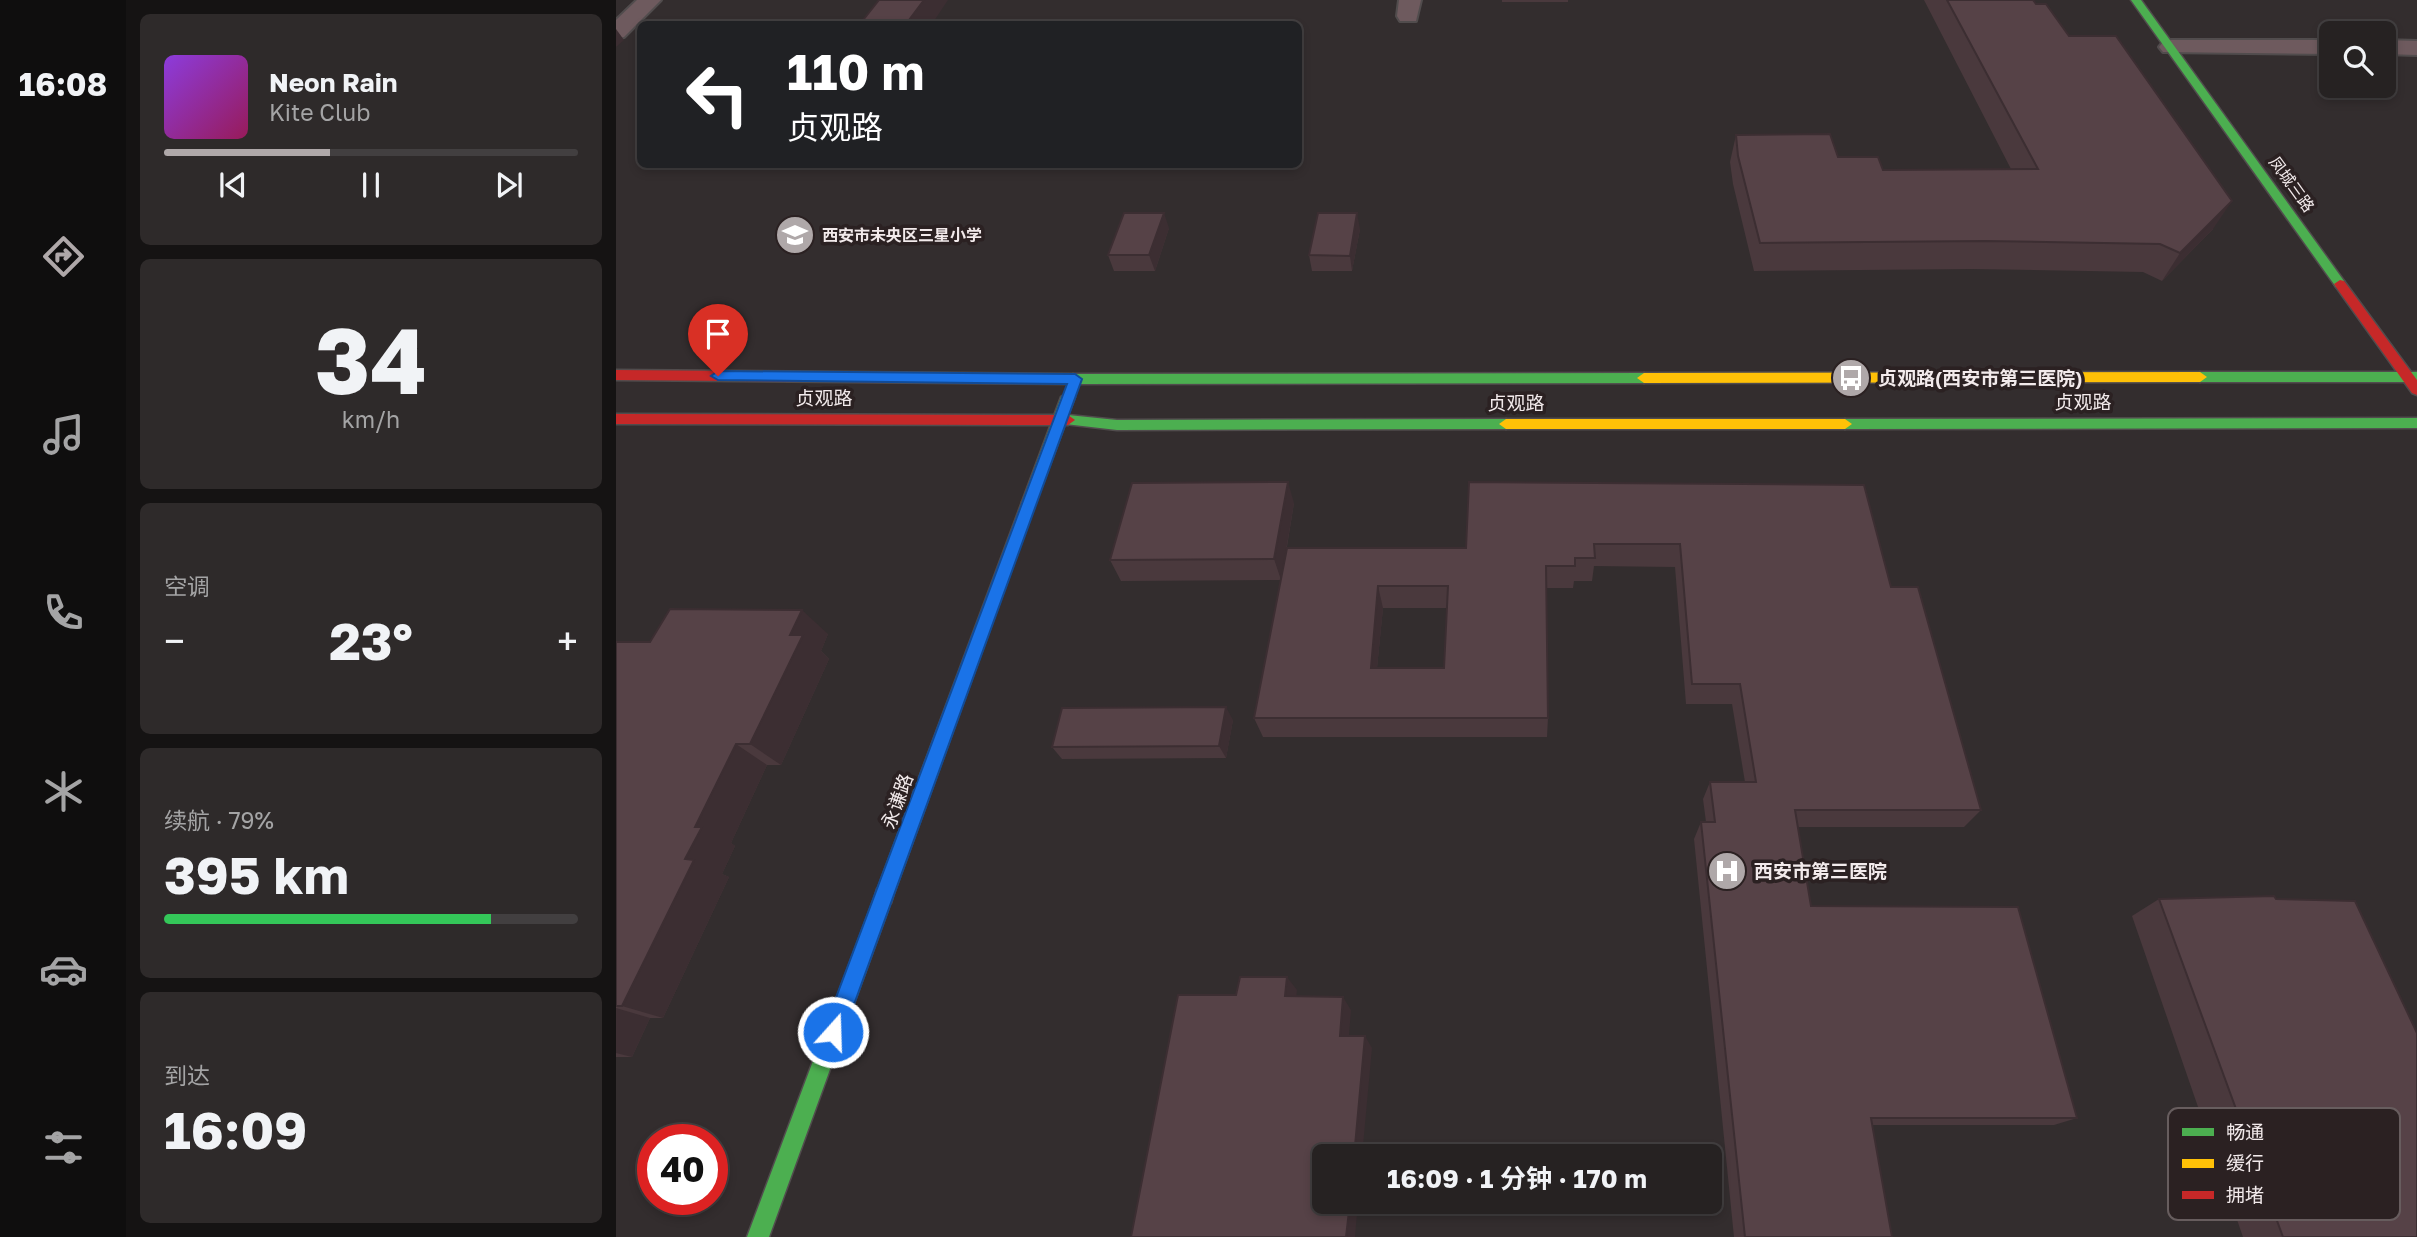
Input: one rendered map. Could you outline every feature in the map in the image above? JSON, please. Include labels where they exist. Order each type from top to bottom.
[{"type":"main road","name":"凤城三路","points":[[2136,0],[2414,381]]},
{"type":"main road","name":"贞观路","points":[[616,375],[1075,379],[2414,381]]},
{"type":"main road","name":"永谦路","points":[[758,1237],[1075,379]]},
{"type":"main road","name":"贞观路","points":[[616,419],[1061,419],[1117,425],[2417,423]]},
{"type":"street","points":[[616,32],[650,0]]},
{"type":"street","points":[[2171,47],[2319,47]]},
{"type":"street","points":[[2396,47],[2417,48]]},
{"type":"building","points":[[879,0],[924,0],[908,21],[862,21]]},
{"type":"building","points":[[1947,0],[2033,0],[2036,4],[2046,4],[2069,36],[2116,36],[2232,201],[2180,253],[2160,244],[1985,241],[1760,243],[1738,156],[1736,135],[1830,134],[1838,157],[1878,157],[1883,170],[2038,169]]},
{"type":"building","points":[[1124,213],[1164,213],[1149,255],[1108,255]]},
{"type":"building","points":[[1318,213],[1357,213],[1350,256],[1309,255]]},
{"type":"building","points":[[1288,482],[1274,559],[1110,560],[1132,483]]},
{"type":"building","points":[[1469,482],[1864,485],[1891,587],[1918,587],[1981,810],[1795,810],[1811,906],[2018,907],[2077,1118],[1871,1118],[1892,1237],[1745,1237],[1701,822],[1715,822],[1710,782],[1756,782],[1740,684],[1692,684],[1680,544],[1594,544],[1595,558],[1575,558],[1575,566],[1546,566],[1548,718],[1254,718],[1287,548],[1466,548]],"holes":[[[1378,586],[1448,586],[1444,668],[1371,668]]]},
{"type":"building","points":[[670,609],[802,610],[790,635],[803,635],[750,744],[736,744],[695,827],[702,827],[685,859],[694,860],[622,1006],[616,1006],[616,642],[650,642]]},
{"type":"building","points":[[1226,707],[1219,746],[1052,747],[1062,708]]},
{"type":"building","points":[[2274,896],[2276,899],[2355,901],[2417,1033],[2417,1237],[2283,1237],[2277,1220],[2400,1220],[2400,1108],[2236,1108],[2159,899]]},
{"type":"building","points":[[1240,977],[1287,977],[1285,996],[1343,997],[1340,1036],[1365,1036],[1355,1144],[1312,1144],[1312,1214],[1349,1214],[1346,1237],[1131,1237],[1178,995],[1236,995]]},
{"type":"traffic: fast","points":[[2136,0],[2340,284]]},
{"type":"traffic: fast","points":[[2200,377],[2417,377]]},
{"type":"traffic: fast","points":[[1073,379],[1644,378]]},
{"type":"traffic: fast","points":[[1029,502],[1068,397]]},
{"type":"traffic: fast","points":[[1068,420],[1117,425],[1506,424]]},
{"type":"traffic: fast","points":[[1845,424],[2417,423]]},
{"type":"traffic: fast","points":[[758,1237],[884,896]]},
{"type":"traffic: slow","points":[[1644,378],[2200,377]]},
{"type":"traffic: slow","points":[[1506,424],[1845,424]]},
{"type":"traffic: slow","points":[[884,896],[1029,502]]},
{"type":"traffic: jam","points":[[2340,284],[2417,390]]},
{"type":"traffic: jam","points":[[616,375],[1073,379]]},
{"type":"traffic: jam","points":[[616,419],[1068,420]]},
{"type":"place","name":"西安市未央区三星小学","points":[[795,235]]},
{"type":"place","name":"贞观路(西安市第三医院)","points":[[1851,378]]},
{"type":"place","name":"西安市第三医院","points":[[1727,871]]},
{"type":"route","points":[[718,376],[1075,379],[833,1032]]}]
